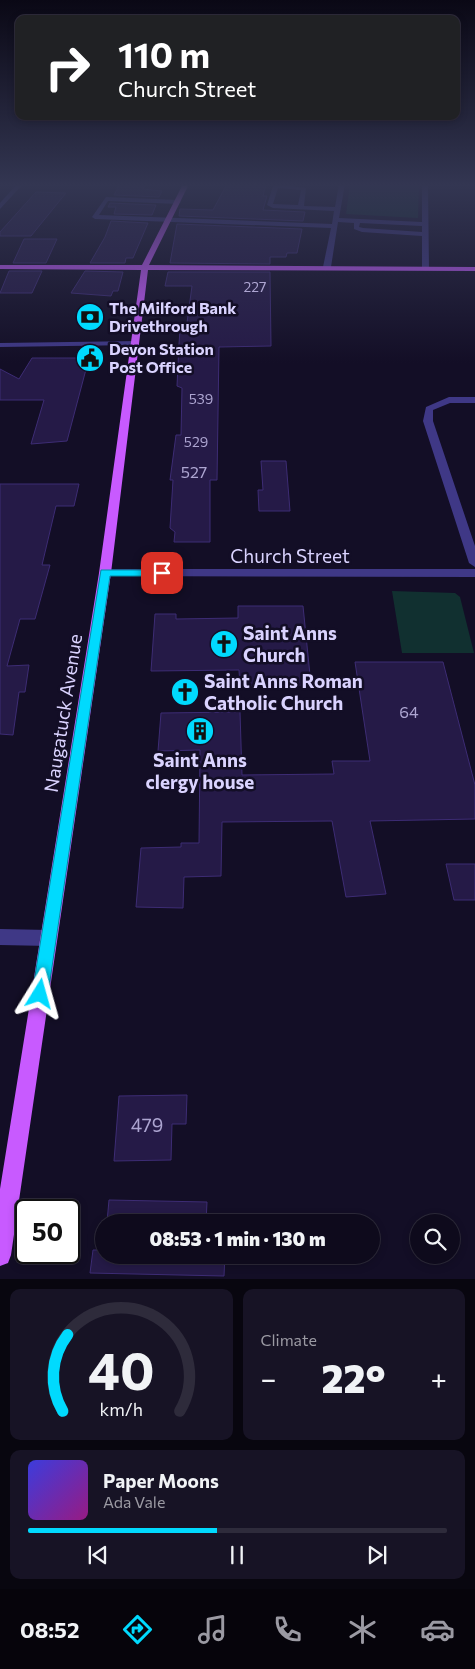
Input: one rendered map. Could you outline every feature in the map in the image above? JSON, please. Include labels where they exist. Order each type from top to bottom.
[{"type":"main road","name":"Naugatuck Avenue","points":[[0,1255],[105,573],[145,266],[157,244]]},
{"type":"main road","points":[[0,266],[475,269]]},
{"type":"street","points":[[327,267],[331,244]]},
{"type":"street","points":[[425,244],[426,268]]},
{"type":"street","points":[[0,345],[135,343]]},
{"type":"street","points":[[475,400],[449,400],[429,409],[428,421],[475,563]]},
{"type":"street","name":"Church Street","points":[[105,573],[475,573]]},
{"type":"street","points":[[0,937],[49,938]]},
{"type":"green space","points":[[392,591],[455,593],[460,597],[474,653],[402,653]]},
{"type":"building","points":[[22,244],[55,244],[46,263],[13,263]]},
{"type":"building","points":[[101,244],[139,244],[133,258],[126,258],[125,263],[90,263]]},
{"type":"building","points":[[173,244],[299,244],[297,253],[287,253],[286,257],[270,257],[270,264],[170,263]]},
{"type":"building","points":[[9,271],[42,271],[32,293],[0,293]]},
{"type":"building","points":[[85,271],[123,272],[118,291],[113,291],[111,296],[71,293]]},
{"type":"building","points":[[168,272],[270,272],[271,346],[219,347],[217,480],[210,480],[210,542],[174,542],[175,532],[170,528],[173,480],[170,480],[176,435],[181,435],[182,388],[177,386],[180,330],[186,330],[192,286],[165,286]]},
{"type":"building","points":[[32,358],[89,358],[67,441],[31,444],[44,400],[0,400],[0,369],[19,379]]},
{"type":"building","points":[[261,461],[286,461],[290,511],[259,511],[258,490],[263,490]]},
{"type":"building","points":[[0,484],[79,484],[74,506],[56,506],[42,565],[50,565],[35,619],[20,619],[7,666],[29,665],[25,692],[19,692],[13,735],[0,734]]},
{"type":"building","name":"Saint Anns Church","points":[[238,606],[303,606],[311,685],[240,686],[239,670],[151,671],[155,614],[176,614],[176,619],[238,618]]},
{"type":"building","points":[[355,662],[443,662],[475,785],[475,819],[370,821],[386,894],[346,897],[332,821],[222,822],[221,876],[184,877],[183,908],[136,907],[141,848],[181,847],[181,843],[199,843],[200,750],[158,751],[161,713],[240,712],[242,775],[334,774],[332,761],[370,761]]},
{"type":"building","points":[[446,864],[475,864],[475,900],[454,900]]},
{"type":"building","points":[[187,1095],[186,1124],[172,1124],[171,1160],[114,1161],[119,1096]]},
{"type":"building","points":[[109,1200],[207,1202],[206,1214],[108,1214]]},
{"type":"building","points":[[93,1250],[95,1250],[95,1264],[225,1264],[224,1276],[90,1273]]},
{"type":"place","name":"The Milford Bank Drivethrough","points":[[90,317]]},
{"type":"place","name":"Devon Station Post Office","points":[[90,358]]},
{"type":"place","name":"Saint Anns Church","points":[[224,644]]},
{"type":"place","name":"Saint Anns Roman Catholic Church","points":[[185,692]]},
{"type":"place","name":"Saint Anns clergy house","points":[[200,731]]},
{"type":"route","points":[[40,994],[105,573],[162,573]]}]
